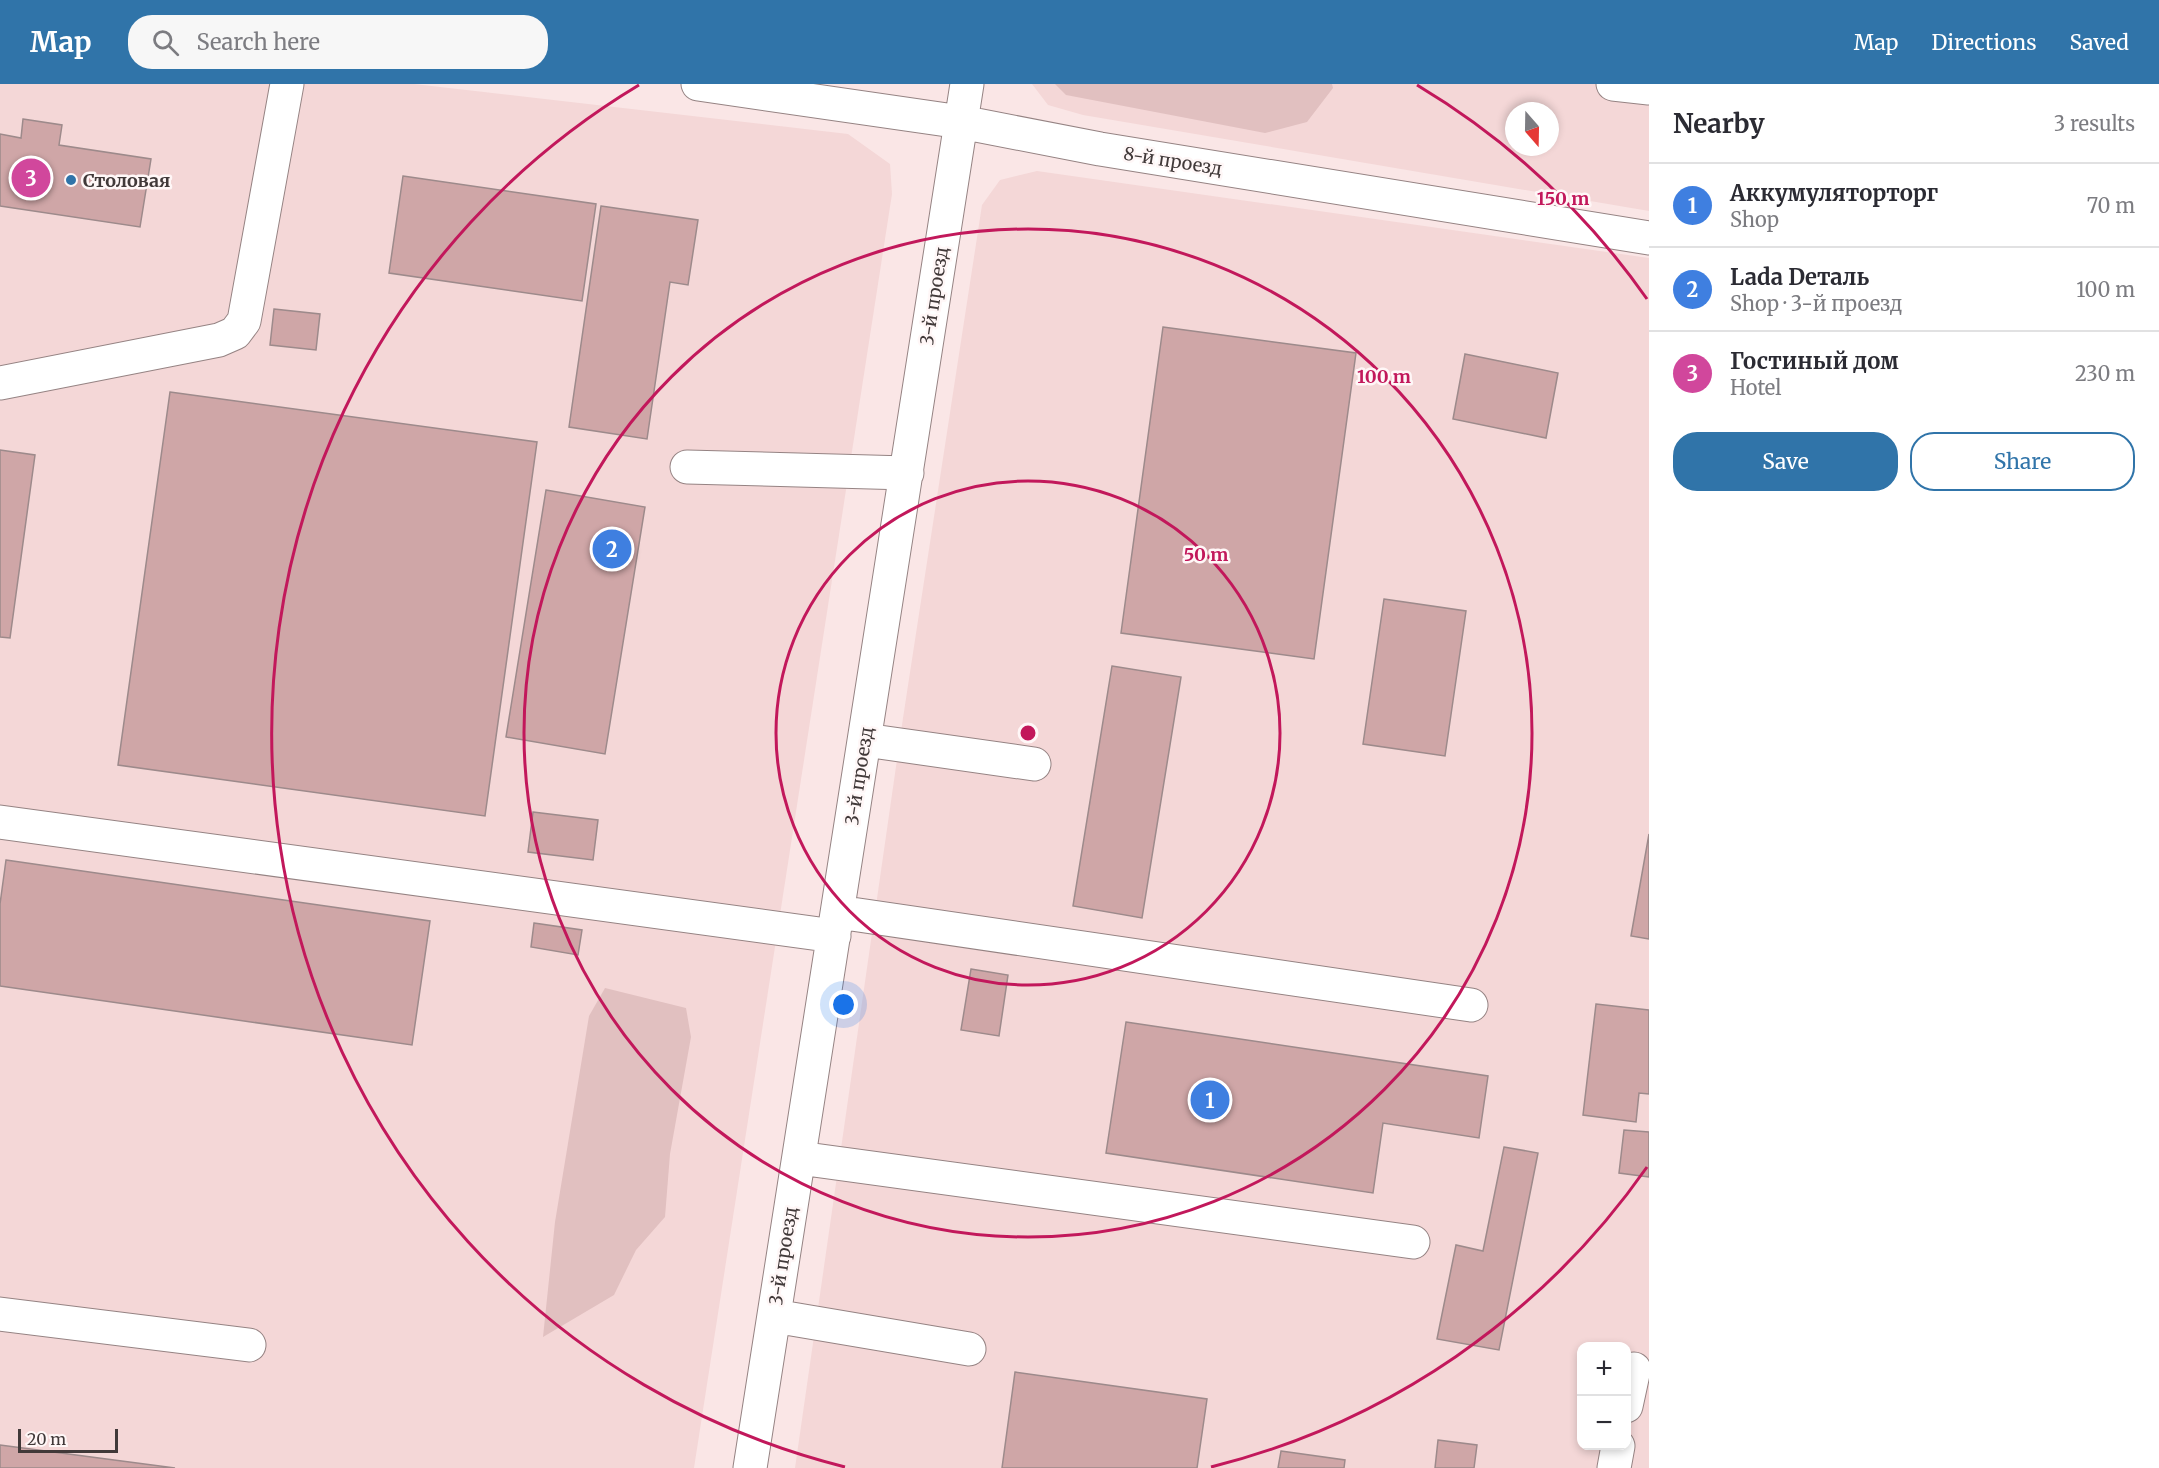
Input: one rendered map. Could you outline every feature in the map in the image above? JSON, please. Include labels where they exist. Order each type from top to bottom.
[{"type":"street","points":[[0,383],[219,340],[235,333],[244,321],[287,84]]},
{"type":"street","name":"8-й проезд","points":[[698,84],[961,122],[1100,149],[1649,238]]},
{"type":"street","name":"3-й проезд","points":[[750,1468],[967,84]]},
{"type":"street","points":[[1613,84],[1649,88]]},
{"type":"street","points":[[687,467],[907,473]]},
{"type":"street","points":[[865,740],[1034,764]]},
{"type":"street","points":[[0,822],[836,924],[1471,1005]]},
{"type":"street","points":[[799,1158],[1413,1242]]},
{"type":"street","points":[[0,1314],[249,1345]]},
{"type":"street","points":[[774,1316],[969,1349]]},
{"type":"street","points":[[1628,1396],[1634,1369]]},
{"type":"street","points":[[1614,1468],[1617,1450]]},
{"type":"shaded area","points":[[0,84],[414,84],[848,134],[890,164],[892,194],[694,1468],[0,1468]]},
{"type":"shaded area","points":[[1032,84],[1649,84],[1649,211],[1083,115],[1048,105]]},
{"type":"shaded area","points":[[1055,84],[1332,84],[1333,88],[1307,122],[1265,133],[1066,95]]},
{"type":"shaded area","points":[[1037,171],[1649,258],[1649,1468],[795,1468],[903,718],[982,205],[1000,180]]},
{"type":"shaded area","points":[[605,988],[686,1008],[691,1037],[670,1154],[665,1217],[636,1250],[614,1295],[543,1337],[555,1222],[589,1016]]},
{"type":"building","points":[[23,119],[62,125],[59,145],[151,159],[140,227],[0,206],[0,134],[21,138]]},
{"type":"building","points":[[403,176],[596,204],[582,301],[389,273]]},
{"type":"building","points":[[601,206],[698,220],[688,285],[670,282],[647,439],[569,427]]},
{"type":"building","points":[[274,309],[320,314],[316,350],[270,345]]},
{"type":"building","points":[[1163,327],[1356,353],[1314,659],[1121,633]]},
{"type":"building","points":[[1465,354],[1558,373],[1546,438],[1453,419]]},
{"type":"building","points":[[170,392],[537,442],[485,816],[118,765]]},
{"type":"building","points":[[0,450],[35,455],[10,638],[0,637]]},
{"type":"building","points":[[546,490],[645,507],[605,754],[506,737]]},
{"type":"building","points":[[1384,599],[1466,611],[1445,756],[1363,744]]},
{"type":"building","points":[[1112,666],[1181,677],[1142,918],[1073,906]]},
{"type":"building","points":[[533,812],[598,820],[593,860],[528,852]]},
{"type":"building","points":[[1649,834],[1649,939],[1631,936]]},
{"type":"building","points":[[6,860],[430,921],[412,1045],[0,986],[0,904]]},
{"type":"building","points":[[534,923],[582,930],[578,955],[531,947]]},
{"type":"building","points":[[971,969],[1008,975],[999,1036],[961,1030]]},
{"type":"building","points":[[1596,1004],[1649,1010],[1649,1094],[1639,1093],[1636,1122],[1583,1115]]},
{"type":"building","points":[[1126,1022],[1488,1076],[1479,1138],[1383,1123],[1373,1193],[1106,1153]]},
{"type":"building","points":[[1624,1130],[1649,1132],[1649,1177],[1619,1173]]},
{"type":"building","points":[[1504,1147],[1538,1153],[1499,1350],[1437,1339],[1456,1245],[1483,1251]]},
{"type":"building","points":[[1015,1372],[1207,1399],[1197,1468],[1002,1468]]},
{"type":"building","points":[[1438,1440],[1477,1445],[1474,1468],[1435,1468]]},
{"type":"building","points":[[0,1445],[175,1468],[0,1468]]},
{"type":"building","points":[[1281,1451],[1345,1460],[1344,1468],[1278,1468]]},
{"type":"place","name":"Гостиный дом","points":[[31,178]]},
{"type":"place","name":"Столовая","points":[[71,180]]},
{"type":"place","name":"Lada Dеталь","points":[[612,549]]},
{"type":"place","name":"Аккумуляторторг","points":[[1210,1100]]}]
